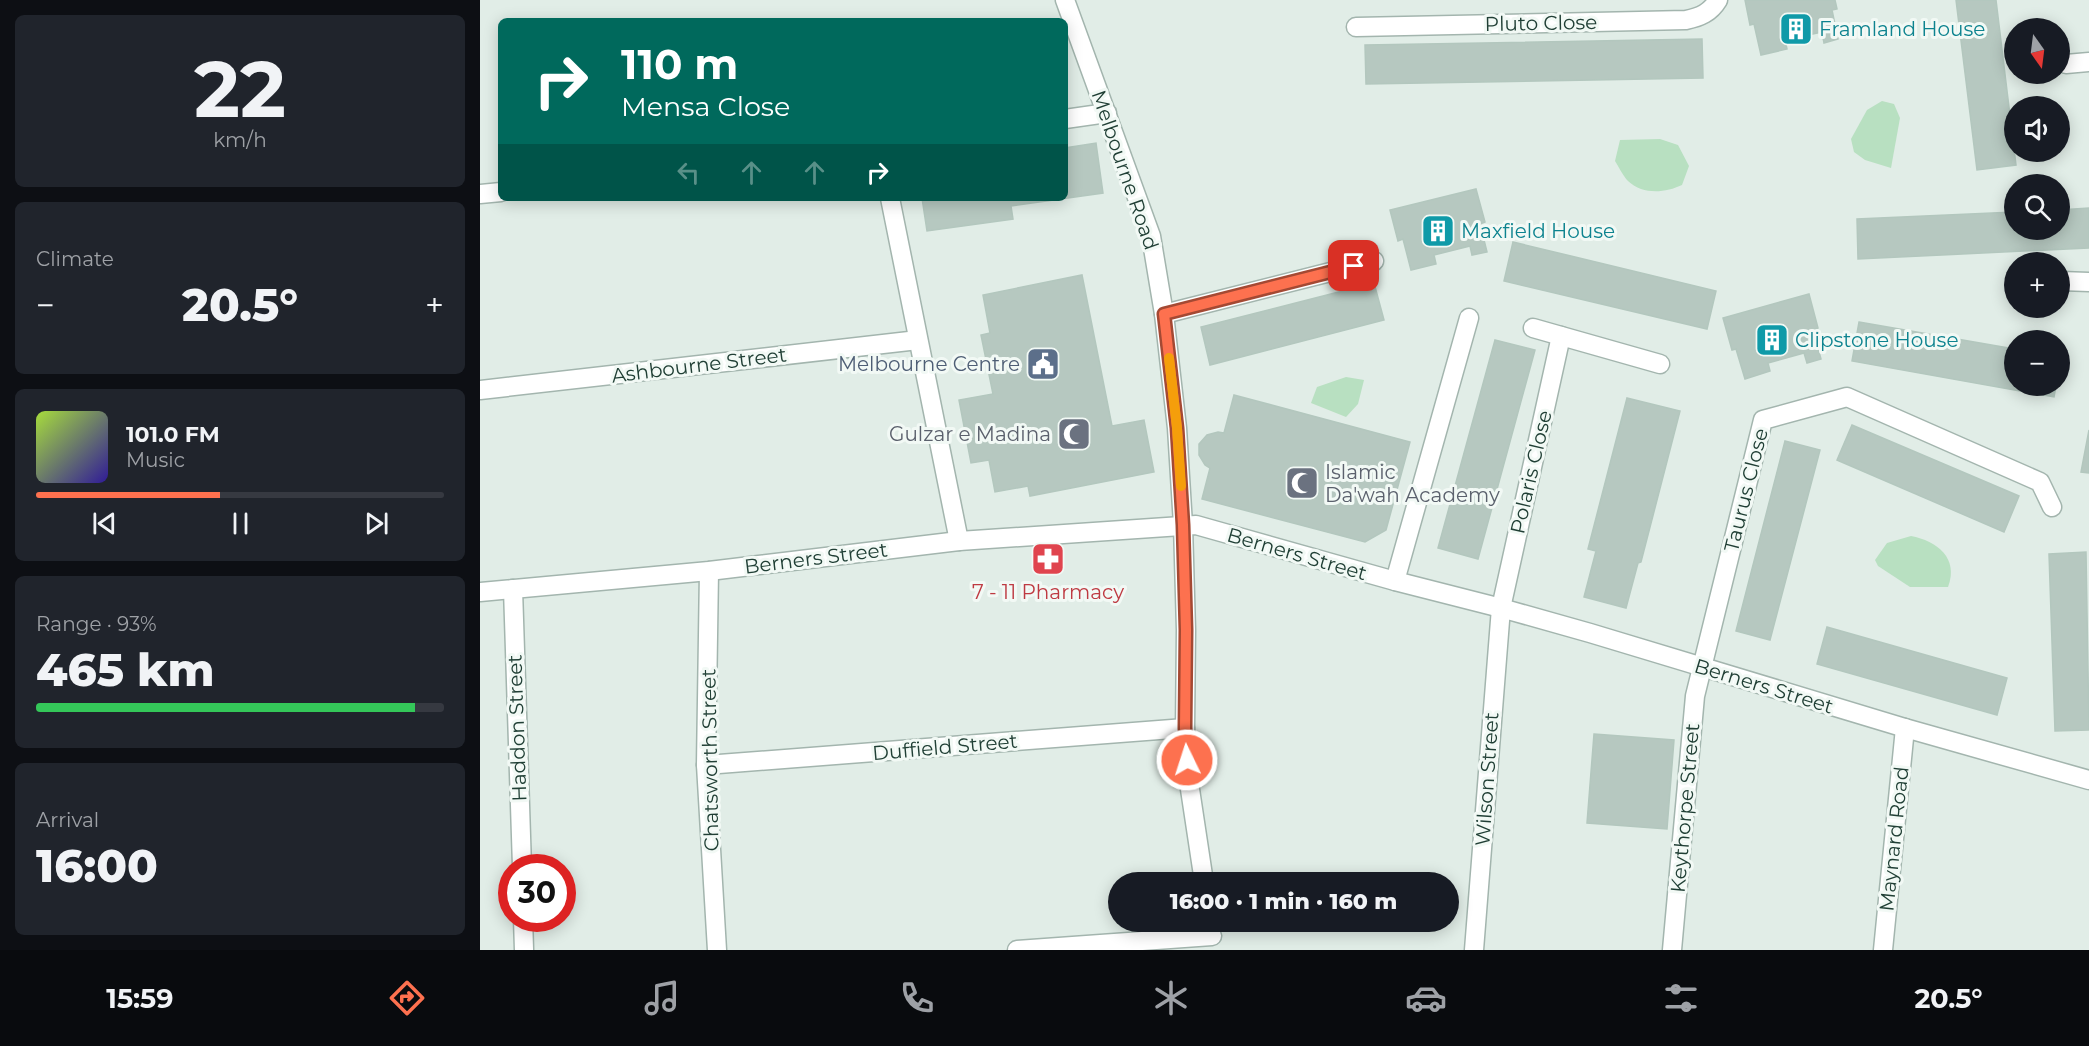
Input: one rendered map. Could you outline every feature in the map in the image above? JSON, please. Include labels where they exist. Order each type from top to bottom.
[{"type":"street","name":"Melbourne Road","points":[[1065,0],[1151,236],[1164,314],[1177,428],[1183,525],[1186,630],[1185,728],[1188,776],[1202,872]]},
{"type":"street","name":"Pluto Close","points":[[1356,27],[1686,20],[1710,11],[1718,0]]},
{"type":"street","points":[[2070,64],[2089,62]]},
{"type":"street","points":[[1068,118],[1107,112]]},
{"type":"street","points":[[480,194],[498,192]]},
{"type":"street","points":[[891,201],[959,541]]},
{"type":"street","points":[[1164,314],[1374,261]]},
{"type":"street","points":[[2070,281],[2089,282]]},
{"type":"street","points":[[1395,581],[1470,318]]},
{"type":"street","points":[[1533,328],[1660,364]]},
{"type":"street","name":"Polaris Close","points":[[1501,608],[1562,336]]},
{"type":"street","name":"Ashbourne Street","points":[[480,390],[918,340]]},
{"type":"street","name":"Taurus Close","points":[[1703,667],[1762,420],[1846,397],[2040,482],[2052,507]]},
{"type":"street","name":"Berners Street","points":[[480,592],[709,571],[959,541],[1197,525],[1395,581],[1501,608],[2089,780]]},
{"type":"street","name":"Chatsworth Street","points":[[709,571],[706,765],[717,950]]},
{"type":"street","name":"Haddon Street","points":[[513,589],[522,854]]},
{"type":"street","name":"Wilson Street","points":[[1474,950],[1501,608]]},
{"type":"street","name":"Keythorpe Street","points":[[1672,950],[1695,696],[1703,667]]},
{"type":"street","name":"Duffield Street","points":[[706,765],[1185,728]]},
{"type":"street","name":"Maynard Road","points":[[1883,950],[1905,728]]},
{"type":"street","points":[[523,932],[524,950]]},
{"type":"street","points":[[1017,950],[1212,936]]},
{"type":"green space","points":[[1882,101],[1894,104],[1900,118],[1891,168],[1865,160],[1854,152],[1851,139],[1867,110]]},
{"type":"green space","points":[[1660,139],[1678,145],[1689,166],[1682,185],[1661,191],[1640,189],[1628,181],[1615,161],[1620,140]]},
{"type":"green space","points":[[1346,377],[1364,380],[1358,404],[1346,417],[1311,403],[1317,387]]},
{"type":"green space","points":[[1911,536],[1929,542],[1943,552],[1951,568],[1948,587],[1910,587],[1878,566],[1875,560],[1887,543]]},
{"type":"building","name":"Framland House","points":[[1745,0],[1835,0],[1837,9],[1832,10],[1838,39],[1824,43],[1822,32],[1785,40],[1787,49],[1761,55],[1754,24],[1750,25]]},
{"type":"building","points":[[1956,0],[1996,0],[2004,84],[2006,84],[2008,96],[2004,96],[2004,162],[2016,162],[2016,165],[1977,170]]},
{"type":"building","points":[[1702,39],[1703,78],[1366,84],[1365,45]]},
{"type":"building","points":[[1096,143],[1103,193],[1068,198],[1068,148]]},
{"type":"building","name":"Maxfield House","points":[[1476,189],[1485,222],[1480,224],[1487,252],[1472,255],[1470,246],[1434,255],[1436,264],[1411,270],[1403,239],[1398,241],[1390,210]]},
{"type":"building","points":[[922,201],[1046,201],[1011,206],[1013,219],[927,231]]},
{"type":"building","points":[[2089,208],[2089,248],[1858,259],[1857,219],[2004,212],[2004,240],[2070,240],[2070,209]]},
{"type":"building","points":[[1513,242],[1716,291],[1707,329],[1504,281]]},
{"type":"building","name":"Melbourne Centre","points":[[1082,275],[1112,426],[1144,420],[1154,472],[1030,496],[1028,486],[995,492],[989,460],[971,463],[959,400],[993,394],[981,335],[990,333],[983,295]]},
{"type":"building","points":[[1374,283],[1384,320],[1210,365],[1201,327]]},
{"type":"building","name":"Clipstone House","points":[[1809,294],[1818,328],[1813,330],[1821,359],[1807,363],[1804,353],[1768,363],[1770,371],[1745,379],[1736,349],[1732,350],[1723,318]]},
{"type":"building","points":[[1859,322],[2004,347],[2004,388],[1852,361]]},
{"type":"building","points":[[1495,340],[1535,350],[1478,559],[1438,548]]},
{"type":"building","name":"Islamic Da'wah Academy","points":[[1234,395],[1410,442],[1386,530],[1365,542],[1202,499],[1210,468],[1205,465],[1199,455],[1199,444],[1207,435],[1224,433]]},
{"type":"building","points":[[1627,398],[1680,411],[1641,562],[1638,563],[1626,608],[1584,597],[1596,551],[1588,549]]},
{"type":"building","points":[[1852,425],[2019,496],[2004,532],[1837,460]]},
{"type":"building","points":[[2089,430],[2089,473],[2081,472]]},
{"type":"building","points":[[1785,441],[1820,450],[1770,640],[1736,631]]},
{"type":"building","points":[[2086,552],[2089,730],[2055,731],[2049,554]]},
{"type":"building","points":[[1827,627],[2007,678],[1997,715],[1817,664]]},
{"type":"building","points":[[1594,734],[1674,740],[1667,829],[1587,823]]},
{"type":"slow traffic","points":[[1169,358],[1181,486]]},
{"type":"place","name":"Framland House","points":[[1796,29]]},
{"type":"place","name":"Maxfield House","points":[[1438,231]]},
{"type":"place","name":"Clipstone House","points":[[1772,340]]},
{"type":"place","name":"Melbourne Centre","points":[[1043,364]]},
{"type":"place","name":"Gulzar e Madina","points":[[1074,434]]},
{"type":"place","name":"Islamic Da'wah Academy","points":[[1302,483]]},
{"type":"place","name":"7 - 11 Pharmacy","points":[[1048,559]]},
{"type":"route","points":[[1187,760],[1183,525],[1177,428],[1164,314],[1354,266]]}]
